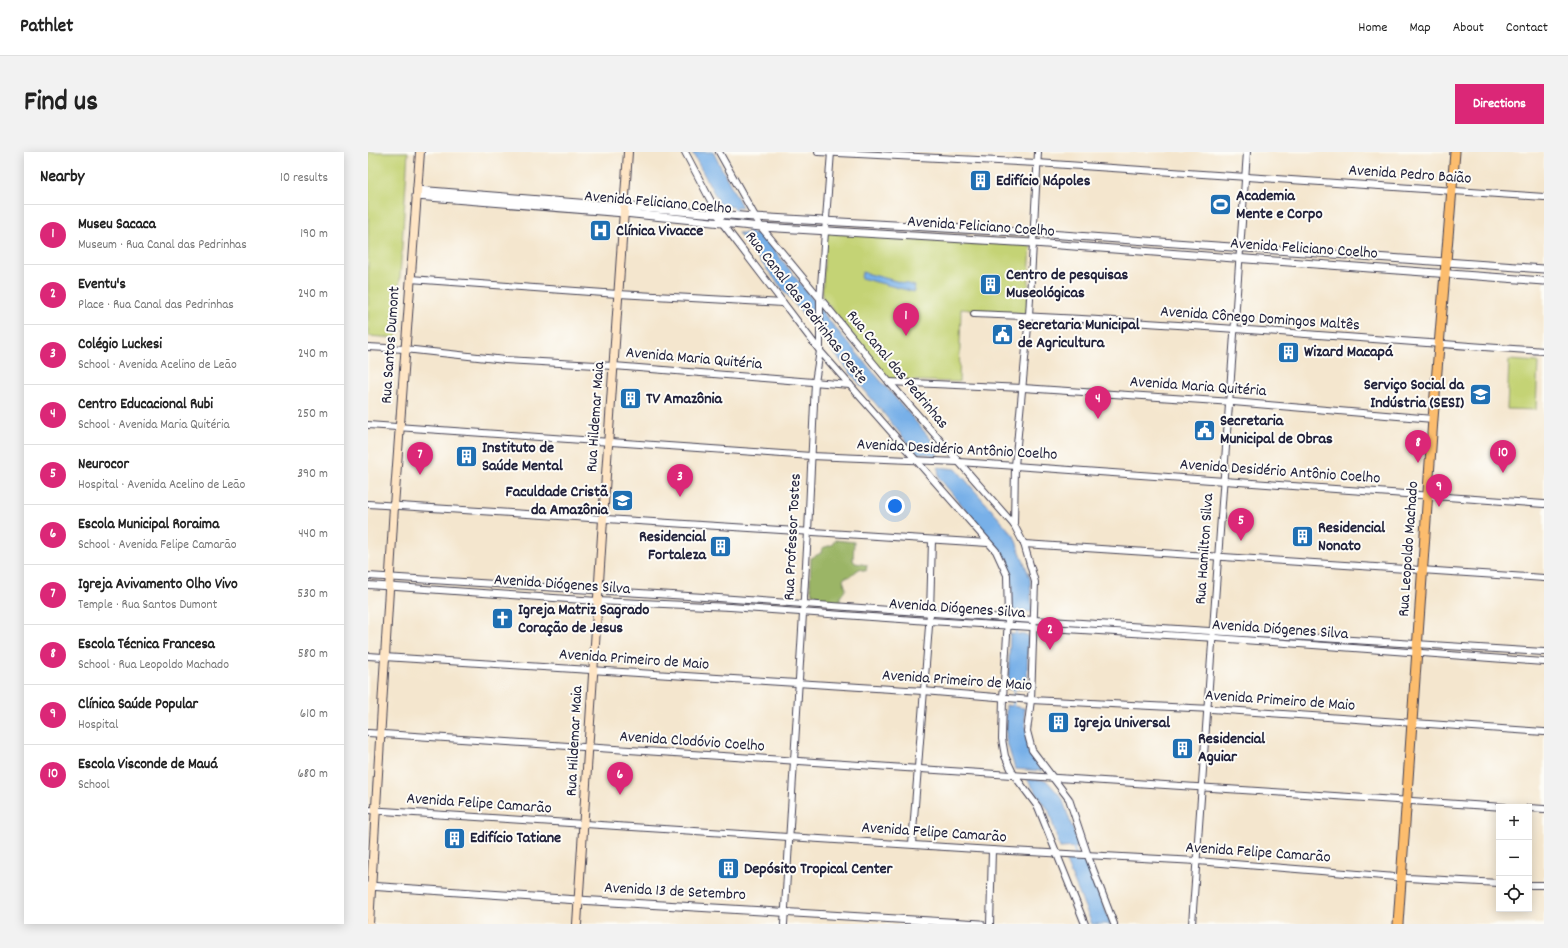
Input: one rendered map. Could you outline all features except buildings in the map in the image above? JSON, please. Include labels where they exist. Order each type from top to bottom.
[{"type":"main road","name":"Rua Santos Dumont","points":[[369,924],[372,811],[381,734],[394,506],[420,152]]},
{"type":"main road","name":"Rua Hildemar Maia","points":[[577,924],[589,748],[596,601],[609,442],[628,152]]},
{"type":"main road","name":"Rua Leopoldo Machado","points":[[1398,924],[1427,496],[1455,152]]},
{"type":"street","name":"Rua Canal das Pedrinhas Oeste","points":[[685,152],[723,224],[783,304],[820,351],[996,551],[1007,575],[1011,619],[1002,739],[1005,756],[1038,808],[1059,853],[1085,924]]},
{"type":"street","name":"Rua Canal das Pedrinhas","points":[[719,152],[754,217],[757,226],[820,302],[1014,525],[1024,544],[1035,582],[1031,620],[1034,627],[1027,699],[1027,731],[1032,750],[1069,799],[1085,855],[1114,924]]},
{"type":"street","name":"Avenida Pedro Baião","points":[[818,152],[1037,163],[1544,197]]},
{"type":"street","name":"Rua Professor Tostes","points":[[784,924],[808,532],[815,382],[820,351],[820,302],[831,152]]},
{"type":"street","points":[[1014,525],[1015,466],[1029,316],[1038,152]]},
{"type":"street","name":"Rua Hamilton Silva","points":[[1192,924],[1228,401],[1247,152]]},
{"type":"street","name":"Avenida Feliciano Coelho","points":[[417,193],[624,210],[826,220],[1544,269]]},
{"type":"street","name":"Avenida Feliciano Coelho","points":[[624,210],[723,224],[1033,243],[1544,281]]},
{"type":"street","points":[[976,230],[976,240]]},
{"type":"street","points":[[1140,252],[1141,241]]},
{"type":"street","points":[[1343,266],[1344,255]]},
{"type":"street","points":[[1509,278],[1510,266]]},
{"type":"street","points":[[410,279],[783,304]]},
{"type":"street","name":"Avenida Cônego Domingos Maltês","points":[[974,314],[1234,329],[1439,345],[1544,351]]},
{"type":"street","name":"Avenida Maria Quitéria","points":[[368,347],[405,349],[504,360],[614,366],[850,385]]},
{"type":"street","name":"Avenida Maria Quitéria","points":[[889,382],[1023,388],[1228,401],[1433,419]]},
{"type":"street","name":"Avenida Desidério Antônio Coelho","points":[[368,425],[811,456],[959,462],[1544,504]]},
{"type":"street","points":[[368,504],[988,543]]},
{"type":"street","points":[[912,844],[930,613],[932,540]]},
{"type":"street","points":[[1024,544],[1544,578]]},
{"type":"street","name":"Avenida Diógenes Silva","points":[[368,576],[390,582],[496,593],[596,601],[704,606],[1026,627],[1212,634],[1417,648],[1544,662]]},
{"type":"street","name":"Avenida Diógenes Silva","points":[[368,585],[390,582],[498,585],[704,597],[1417,648],[1544,652]]},
{"type":"street","points":[[496,593],[498,585]]},
{"type":"street","points":[[704,597],[704,606]]},
{"type":"street","name":"Avenida Primeiro de Maio","points":[[368,656],[923,691],[1006,698],[1207,709],[1544,732]]},
{"type":"street","name":"Avenida Clodóvio Coelho","points":[[368,733],[794,762],[1053,777]]},
{"type":"street","points":[[1053,777],[1496,807]]},
{"type":"street","points":[[1532,808],[1544,809]]},
{"type":"street","name":"Avenida Felipe Camarão","points":[[372,811],[992,850],[1197,861],[1496,883]]},
{"type":"street","points":[[990,924],[992,850]]},
{"type":"street","points":[[1532,885],[1544,885]]},
{"type":"street","name":"Avenida 13 de Setembro","points":[[370,886],[784,913],[981,924]]},
{"type":"green space","points":[[368,152],[408,152],[396,338],[368,336]]},
{"type":"green space","points":[[826,232],[1031,244],[1027,314],[961,309],[959,382],[889,380],[822,297]]},
{"type":"green space","points":[[1509,360],[1538,362],[1536,410],[1507,409]]},
{"type":"green space","points":[[835,540],[854,542],[853,560],[855,563],[867,565],[866,571],[859,569],[849,577],[845,577],[843,580],[846,589],[840,597],[840,602],[837,605],[812,593],[810,585],[811,558],[821,553],[822,548],[832,545]]},
{"type":"water","points":[[692,152],[713,152],[742,207],[721,206]]},
{"type":"water","points":[[738,233],[762,234],[831,323],[935,444],[938,455],[916,453]]},
{"type":"water","points":[[862,272],[915,286],[914,292],[861,278]]},
{"type":"water","points":[[938,467],[956,469],[1014,536],[1030,578],[1032,612],[1012,610],[1012,585],[1000,550],[939,478]]},
{"type":"water","points":[[1010,634],[1028,635],[1027,689],[1008,689]]},
{"type":"water","points":[[1006,705],[1024,708],[1028,751],[1043,771],[1015,769],[1006,739]]},
{"type":"water","points":[[1027,779],[1046,780],[1062,798],[1079,847],[1060,848],[1049,811]]},
{"type":"water","points":[[1065,860],[1085,860],[1111,924],[1092,924]]},
{"type":"waterway","points":[[733,204],[738,214]]},
{"type":"waterway","points":[[747,228],[753,235]]},
{"type":"waterway","points":[[931,453],[937,460]]},
{"type":"waterway","points":[[1016,636],[1018,608]]},
{"type":"waterway","points":[[1013,708],[1014,688]]},
{"type":"waterway","points":[[1073,846],[1078,861]]},
{"type":"place","name":"Edifício Nápoles","points":[[981,181]]},
{"type":"place","name":"Academia Mente e Corpo","points":[[1221,205]]},
{"type":"place","name":"Clínica Vivacce","points":[[601,231]]},
{"type":"place","name":"Centro de pesquisas Museológicas","points":[[991,284]]},
{"type":"place","name":"Secretaria Municipal de Agricultura","points":[[1002,334]]},
{"type":"place","name":"Museu Sacaca","points":[[906,336]]},
{"type":"place","name":"Wizard Macapá","points":[[1289,352]]},
{"type":"place","name":"Serviço Social da Indústria (SESI)","points":[[1480,394]]},
{"type":"place","name":"TV Amazônia","points":[[631,399]]},
{"type":"place","name":"Centro Educacional Rubi","points":[[1098,419]]},
{"type":"place","name":"Secretaria Municipal de Obras","points":[[1204,430]]},
{"type":"place","name":"Instituto de Saúde Mental","points":[[466,457]]},
{"type":"place","name":"Escola Técnica Francesa","points":[[1418,463]]},
{"type":"place","name":"Escola Visconde de Mauá","points":[[1503,473]]},
{"type":"place","name":"Igreja Avivamento Olho Vivo","points":[[420,475]]},
{"type":"place","name":"Colégio Luckesi","points":[[680,497]]},
{"type":"place","name":"Faculdade Cristã da Amazônia","points":[[623,501]]},
{"type":"place","name":"Clínica Saúde Popular","points":[[1439,507]]},
{"type":"place","name":"Residencial Nonato","points":[[1302,537]]},
{"type":"place","name":"Neurocor","points":[[1241,541]]},
{"type":"place","name":"Residencial Fortaleza","points":[[721,546]]},
{"type":"place","name":"Igreja Matriz Sagrado Coração de Jesus","points":[[502,619]]},
{"type":"place","name":"Eventu's","points":[[1050,650]]},
{"type":"place","name":"Igreja Universal","points":[[1058,723]]},
{"type":"place","name":"Residencial Aguiar","points":[[1183,748]]},
{"type":"place","name":"Escola Municipal Roraima","points":[[620,795]]},
{"type":"place","name":"Edifício Tatiane","points":[[455,838]]},
{"type":"place","name":"Depósito Tropical Center","points":[[728,869]]}]
